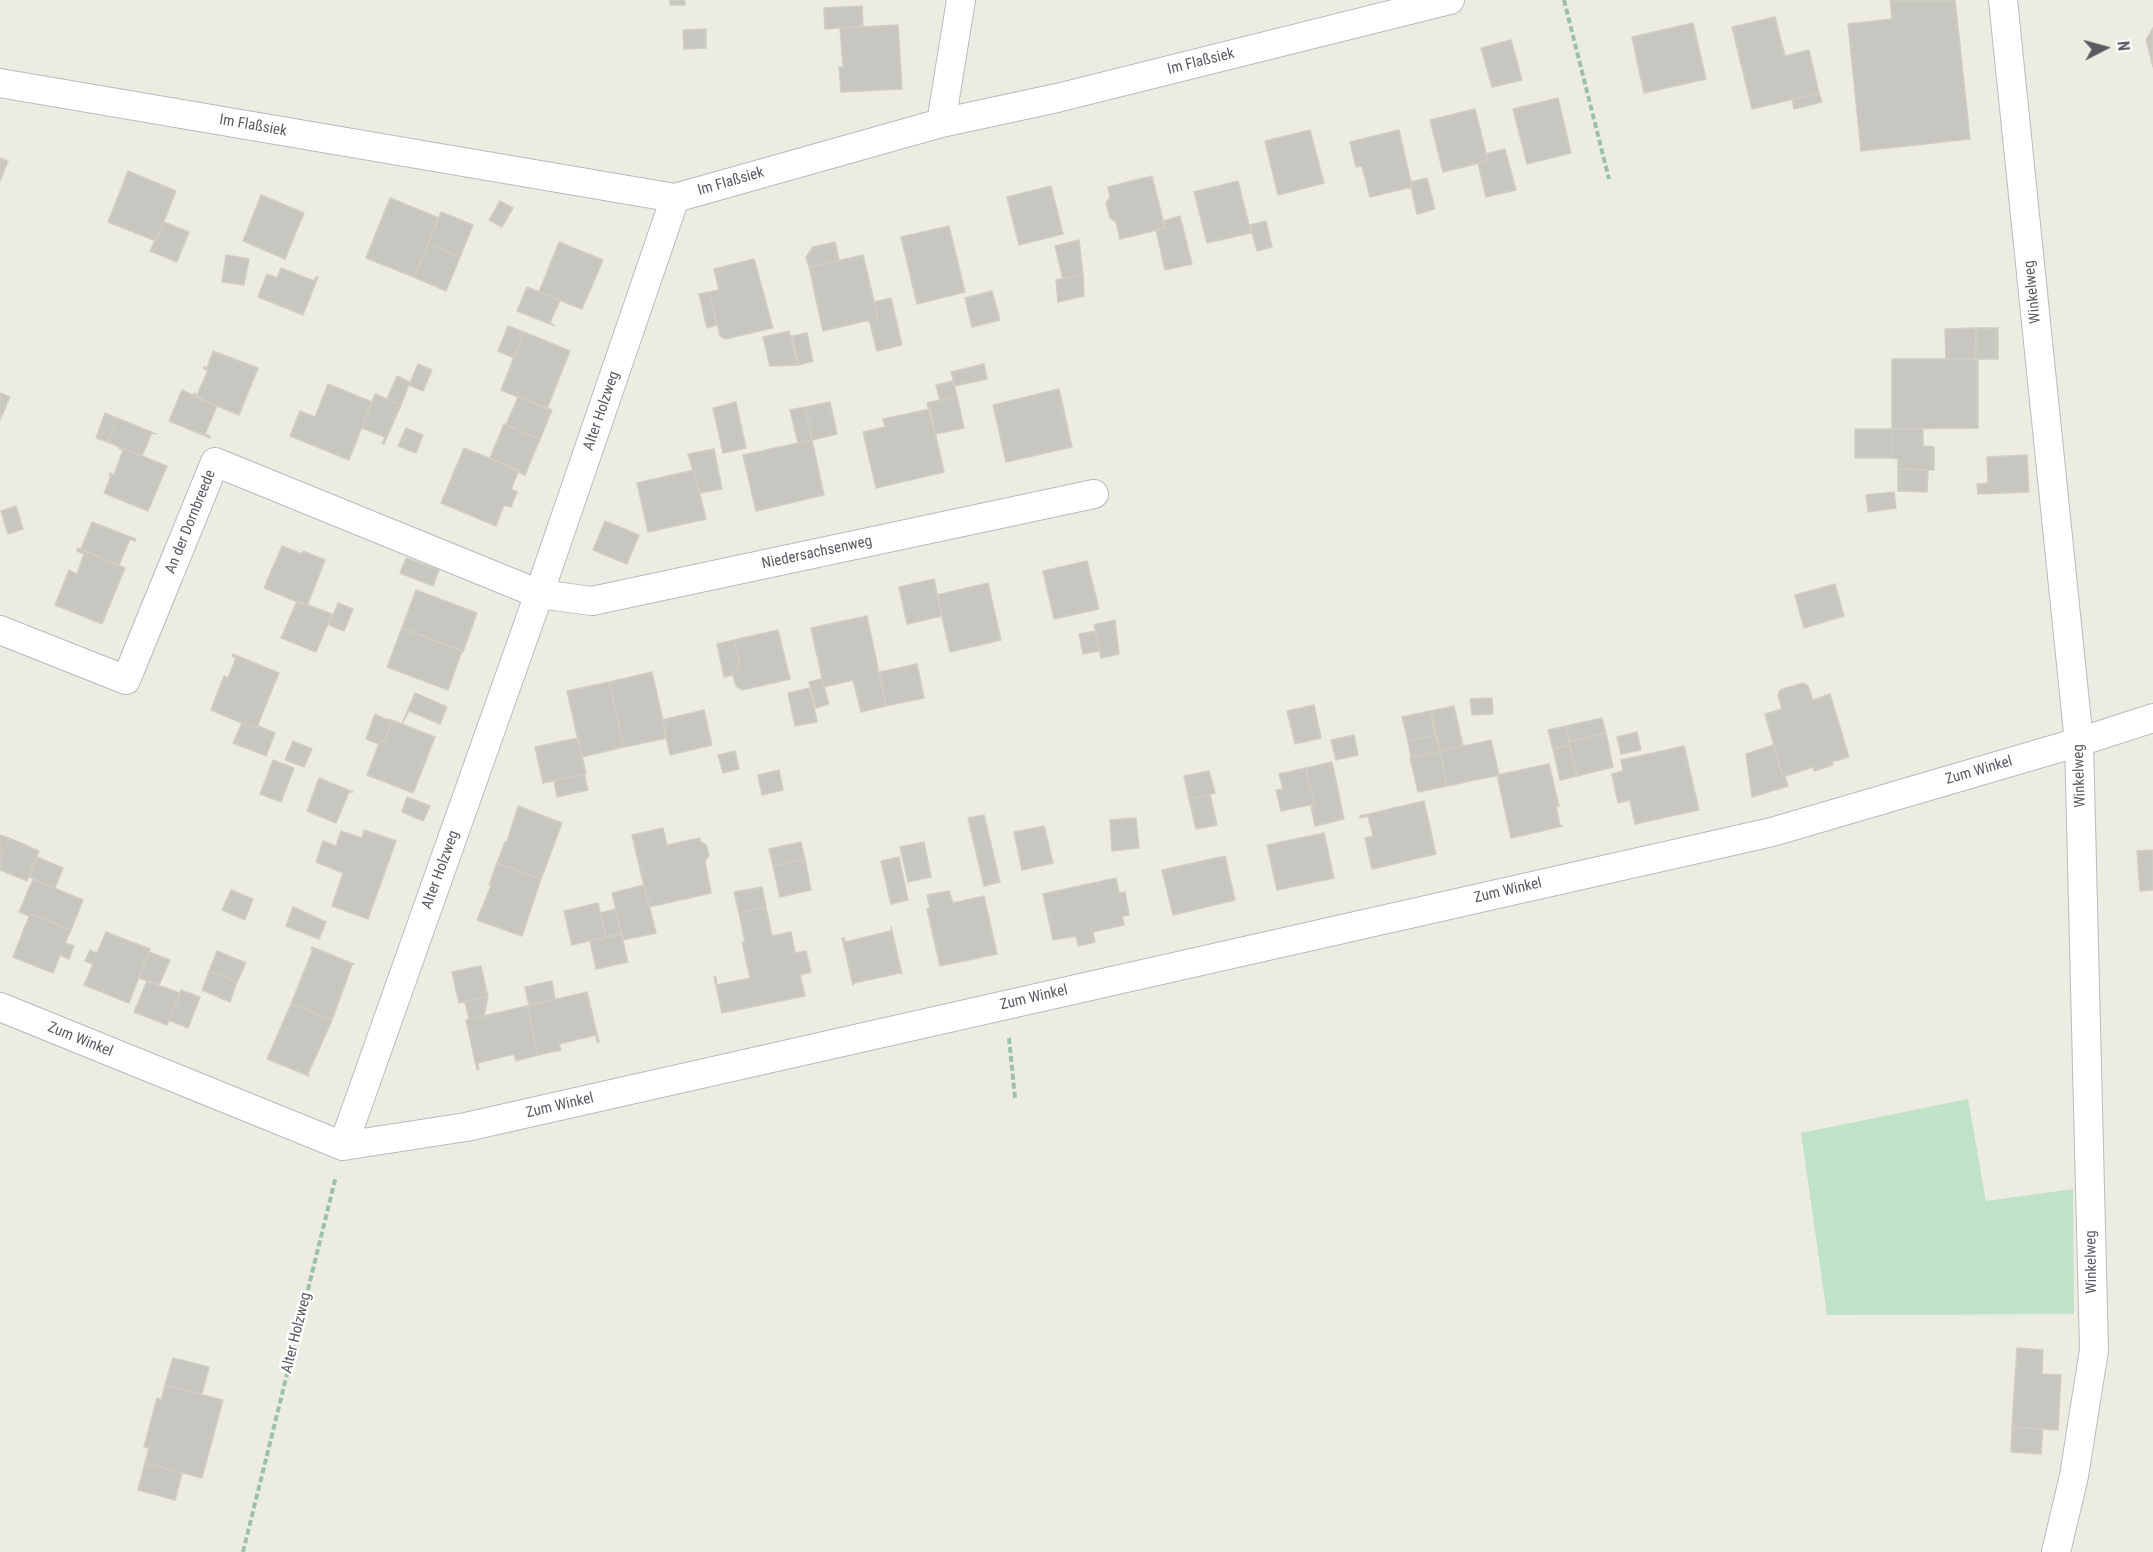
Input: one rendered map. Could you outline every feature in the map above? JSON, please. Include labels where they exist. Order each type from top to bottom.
[{"type":"street","points":[[941,123],[961,0]]},
{"type":"street","name":"Im Flaßsiek","points":[[0,83],[675,198],[941,123],[1057,99],[1450,0]]},
{"type":"street","name":"Winkelweg","points":[[2003,0],[2079,742],[2094,1350],[2074,1476],[2056,1552]]},
{"type":"street","name":"Alter Holzweg","points":[[343,1146],[539,594],[675,198]]},
{"type":"street","name":"An der Dornbreede","points":[[0,630],[126,680],[215,462],[539,594]]},
{"type":"street","name":"Niedersachsenweg","points":[[539,594],[592,601],[1094,494]]},
{"type":"street","name":"Zum Winkel","points":[[0,1007],[343,1146],[466,1127],[1772,832],[2153,718]]},
{"type":"path","points":[[1564,0],[1609,180]]},
{"type":"path","points":[[1006,1005],[1015,1098]]},
{"type":"path","name":"Alter Holzweg","points":[[243,1552],[343,1146]]},
{"type":"green space","points":[[1968,1099],[1986,1201],[2073,1189],[2074,1314],[1827,1315],[1801,1133]]},
{"type":"building","points":[[670,0],[685,0],[685,5],[670,5]]},
{"type":"building","points":[[1890,0],[1955,0],[1970,139],[1861,151],[1848,24],[1892,19]]},
{"type":"building","points":[[862,6],[863,26],[825,29],[824,8]]},
{"type":"building","points":[[1775,17],[1785,56],[1809,50],[1819,93],[1752,109],[1732,27]]},
{"type":"building","points":[[1693,23],[1706,79],[1644,93],[1632,37]]},
{"type":"building","points":[[898,25],[902,89],[841,92],[839,67],[843,67],[840,28]]},
{"type":"building","points":[[2153,28],[2153,67],[2146,40]]},
{"type":"building","points":[[706,29],[706,48],[684,49],[683,30]]},
{"type":"building","points":[[1511,40],[1522,80],[1492,87],[1481,48]]},
{"type":"building","points":[[1819,93],[1822,102],[1794,109],[1792,99]]},
{"type":"building","points":[[1558,98],[1571,153],[1527,164],[1513,109]]},
{"type":"building","points":[[1475,109],[1488,161],[1443,172],[1430,120]]},
{"type":"building","points":[[1310,130],[1324,183],[1278,195],[1265,141]]},
{"type":"building","points":[[1399,130],[1412,187],[1370,197],[1362,166],[1356,167],[1350,142]]},
{"type":"building","points":[[1505,149],[1516,190],[1486,197],[1478,163],[1488,161],[1486,154]]},
{"type":"building","points":[[0,158],[8,161],[0,181]]},
{"type":"building","points":[[128,171],[176,191],[156,241],[108,222]]},
{"type":"building","points":[[1152,176],[1165,228],[1120,239],[1116,222],[1110,218],[1106,203],[1110,197],[1108,187]]},
{"type":"building","points":[[1427,178],[1435,209],[1417,214],[1411,182]]},
{"type":"building","points":[[1238,181],[1251,233],[1207,243],[1194,192]]},
{"type":"building","points":[[1051,186],[1063,234],[1019,245],[1007,197]]},
{"type":"building","points":[[261,195],[304,213],[285,259],[243,241]]},
{"type":"building","points":[[390,198],[439,218],[414,277],[366,258]]},
{"type":"building","points":[[500,201],[513,208],[502,227],[489,220]]},
{"type":"building","points":[[441,212],[473,225],[460,257],[428,244]]},
{"type":"building","points":[[1180,216],[1192,264],[1165,270],[1156,230],[1165,228],[1163,221]]},
{"type":"building","points":[[1266,221],[1272,247],[1257,251],[1250,225]]},
{"type":"building","points":[[164,222],[189,232],[177,262],[150,251]]},
{"type":"building","points":[[949,226],[965,292],[917,304],[901,237]]},
{"type":"building","points":[[1079,240],[1083,274],[1063,279],[1055,246]]},
{"type":"building","points":[[559,242],[603,260],[582,309],[539,292]]},
{"type":"building","points":[[835,242],[839,260],[809,267],[806,257],[813,247]]},
{"type":"building","points":[[428,244],[460,257],[446,291],[414,277]]},
{"type":"building","points":[[226,255],[249,259],[244,285],[222,282]]},
{"type":"building","points":[[863,255],[878,318],[823,331],[809,267]]},
{"type":"building","points":[[754,259],[773,328],[725,339],[720,336],[709,292],[719,290],[714,269]]},
{"type":"building","points":[[281,268],[314,281],[318,277],[303,315],[258,297],[267,274],[277,278]]},
{"type":"building","points":[[1083,274],[1084,296],[1058,302],[1056,280]]},
{"type":"building","points":[[527,287],[560,300],[550,323],[555,326],[517,311]]},
{"type":"building","points":[[992,291],[1000,320],[972,327],[965,298]]},
{"type":"building","points":[[709,292],[717,325],[707,328],[699,294]]},
{"type":"building","points":[[891,298],[902,345],[877,351],[869,320],[878,318],[874,302]]},
{"type":"building","points":[[508,326],[524,332],[514,358],[498,351]]},
{"type":"building","points":[[1976,328],[1975,359],[1946,359],[1945,329]]},
{"type":"building","points":[[1976,328],[1998,328],[1998,359],[1976,359]]},
{"type":"building","points":[[789,331],[798,365],[770,366],[763,337]]},
{"type":"building","points":[[524,332],[570,351],[547,409],[501,390]]},
{"type":"building","points":[[807,333],[813,361],[799,365],[792,336]]},
{"type":"building","points":[[213,351],[258,368],[239,415],[193,396],[194,393],[197,395],[208,370],[204,367],[207,368]]},
{"type":"building","points":[[1892,359],[1978,359],[1978,428],[1892,429]]},
{"type":"building","points":[[418,364],[432,370],[423,391],[409,385]]},
{"type":"building","points":[[984,364],[987,379],[955,386],[951,372]]},
{"type":"building","points":[[397,376],[410,382],[401,405],[387,399]]},
{"type":"building","points":[[953,381],[957,396],[940,400],[936,385]]},
{"type":"building","points":[[328,384],[372,402],[349,460],[290,436],[300,411],[315,417]]},
{"type":"building","points":[[1059,389],[1072,447],[1006,462],[993,405]]},
{"type":"building","points":[[182,390],[217,406],[205,434],[210,438],[169,421]]},
{"type":"building","points":[[0,393],[10,397],[0,420]]},
{"type":"building","points":[[375,394],[401,405],[384,444],[382,443],[385,437],[362,428]]},
{"type":"building","points":[[957,396],[964,428],[935,434],[927,403]]},
{"type":"building","points":[[518,397],[552,410],[540,439],[506,425]]},
{"type":"building","points":[[736,402],[746,448],[723,453],[713,408]]},
{"type":"building","points":[[830,402],[837,434],[812,440],[805,407]]},
{"type":"building","points":[[805,407],[812,440],[798,443],[790,410]]},
{"type":"building","points":[[930,409],[944,472],[876,488],[863,432],[885,427],[883,419]]},
{"type":"building","points":[[105,413],[117,418],[107,442],[96,438]]},
{"type":"building","points":[[117,418],[156,434],[152,433],[142,456],[107,442]]},
{"type":"building","points":[[504,424],[540,439],[525,475],[490,458]]},
{"type":"building","points":[[406,428],[423,435],[416,453],[398,446]]},
{"type":"building","points":[[1855,429],[1892,429],[1892,458],[1855,458]]},
{"type":"building","points":[[1892,429],[1923,429],[1923,446],[1934,447],[1934,470],[1898,469],[1898,459],[1892,458]]},
{"type":"building","points":[[812,440],[824,495],[756,511],[743,455]]},
{"type":"building","points":[[120,447],[167,466],[148,511],[104,493],[111,476],[109,475],[110,473],[114,475],[123,450],[119,449]]},
{"type":"building","points":[[464,448],[519,470],[511,489],[517,492],[511,507],[504,505],[496,526],[441,503]]},
{"type":"building","points":[[714,449],[722,489],[700,493],[688,454]]},
{"type":"building","points":[[2027,455],[2029,492],[1978,494],[1977,484],[1988,483],[1987,457]]},
{"type":"building","points":[[1898,469],[1928,470],[1927,492],[1898,491]]},
{"type":"building","points":[[694,470],[706,519],[648,532],[637,483]]},
{"type":"building","points":[[1894,492],[1896,508],[1868,512],[1866,495]]},
{"type":"building","points":[[16,506],[23,529],[8,534],[1,511]]},
{"type":"building","points":[[605,521],[639,535],[627,564],[593,550]]},
{"type":"building","points":[[92,522],[136,539],[135,541],[130,539],[119,565],[81,549]]},
{"type":"building","points":[[282,546],[325,560],[307,606],[264,588]]},
{"type":"building","points":[[78,548],[125,568],[102,624],[55,605],[69,570],[77,574],[84,554],[77,551]]},
{"type":"building","points":[[406,558],[439,570],[433,586],[400,573]]},
{"type":"building","points":[[1087,561],[1099,609],[1054,619],[1043,571]]},
{"type":"building","points":[[934,579],[942,616],[907,624],[899,587]]},
{"type":"building","points":[[988,583],[1001,640],[950,652],[937,595]]},
{"type":"building","points":[[1835,584],[1844,616],[1804,628],[1795,595]]},
{"type":"building","points":[[416,590],[477,613],[463,652],[402,628]]},
{"type":"building","points":[[297,601],[332,614],[316,652],[281,638]]},
{"type":"building","points":[[338,603],[353,609],[344,631],[329,625]]},
{"type":"building","points":[[867,616],[886,706],[861,712],[853,680],[824,687],[811,628]]},
{"type":"building","points":[[1115,620],[1119,654],[1101,658],[1094,625]]},
{"type":"building","points":[[402,628],[462,651],[448,690],[387,667]]},
{"type":"building","points":[[778,630],[790,679],[742,690],[736,686],[733,675],[740,666],[734,640]]},
{"type":"building","points":[[1095,631],[1099,651],[1083,654],[1079,634]]},
{"type":"building","points":[[734,640],[740,666],[733,675],[724,677],[717,644]]},
{"type":"building","points":[[233,654],[279,673],[256,729],[211,710],[224,676],[228,678],[236,658],[232,656]]},
{"type":"building","points":[[917,664],[924,698],[886,706],[880,672]]},
{"type":"building","points":[[652,672],[667,738],[624,747],[609,682]]},
{"type":"building","points":[[822,679],[829,704],[816,708],[809,682]]},
{"type":"building","points":[[609,682],[624,747],[582,757],[567,691]]},
{"type":"building","points":[[1803,683],[1808,686],[1813,700],[1830,694],[1849,757],[1814,771],[1813,767],[1783,777],[1765,714],[1782,709],[1778,695],[1780,690]]},
{"type":"building","points":[[810,688],[817,722],[795,726],[788,693]]},
{"type":"building","points":[[415,693],[447,707],[440,724],[409,711],[402,724]]},
{"type":"building","points":[[1492,698],[1493,714],[1472,715],[1470,699]]},
{"type":"building","points":[[1314,705],[1321,738],[1295,744],[1287,711]]},
{"type":"building","points":[[1454,706],[1463,746],[1440,751],[1431,711]]},
{"type":"building","points":[[704,710],[712,745],[670,755],[662,720]]},
{"type":"building","points":[[1430,711],[1435,735],[1408,741],[1402,717]]},
{"type":"building","points":[[375,714],[392,722],[384,742],[380,741],[379,744],[366,739]]},
{"type":"building","points":[[1602,718],[1606,733],[1569,742],[1566,726]]},
{"type":"building","points":[[389,719],[435,737],[413,793],[367,775],[380,741],[384,742],[392,722]]},
{"type":"building","points":[[242,723],[275,733],[266,756],[233,743]]},
{"type":"building","points":[[1566,726],[1570,745],[1553,749],[1548,730]]},
{"type":"building","points":[[1637,732],[1641,750],[1621,754],[1617,737]]},
{"type":"building","points":[[1606,733],[1613,767],[1577,776],[1569,742]]},
{"type":"building","points":[[1354,735],[1358,755],[1336,760],[1331,740]]},
{"type":"building","points":[[1435,735],[1440,751],[1411,758],[1408,741]]},
{"type":"building","points":[[578,738],[586,774],[543,783],[535,747]]},
{"type":"building","points":[[1491,740],[1499,775],[1447,786],[1440,751]]},
{"type":"building","points":[[293,741],[312,749],[304,767],[285,760]]},
{"type":"building","points":[[1570,745],[1577,776],[1560,780],[1553,749]]},
{"type":"building","points":[[1773,745],[1788,786],[1752,797],[1746,754]]},
{"type":"building","points":[[1684,746],[1699,810],[1635,824],[1630,800],[1618,803],[1612,774],[1623,771],[1621,760]]},
{"type":"building","points":[[735,751],[739,769],[723,773],[718,755]]},
{"type":"building","points":[[1440,751],[1447,786],[1418,792],[1410,758]]},
{"type":"building","points":[[273,760],[294,768],[281,802],[260,794]]},
{"type":"building","points":[[1332,762],[1344,819],[1315,826],[1311,805],[1314,804],[1306,768]]},
{"type":"building","points":[[1549,764],[1559,806],[1556,807],[1560,825],[1563,826],[1511,838],[1497,775]]},
{"type":"building","points":[[1306,768],[1314,804],[1281,811],[1276,790],[1283,789],[1279,774]]},
{"type":"building","points":[[779,770],[783,790],[762,795],[758,775]]},
{"type":"building","points":[[1209,771],[1215,793],[1189,799],[1184,776]]},
{"type":"building","points":[[584,774],[588,790],[557,797],[554,781]]},
{"type":"building","points":[[319,778],[353,792],[349,792],[336,823],[307,811]]},
{"type":"building","points":[[1210,794],[1217,825],[1196,829],[1189,799]]},
{"type":"building","points":[[407,797],[430,806],[423,821],[402,812]]},
{"type":"building","points":[[1424,801],[1436,854],[1372,869],[1365,838],[1373,836],[1368,816],[1360,818],[1360,816]]},
{"type":"building","points":[[518,806],[562,823],[541,879],[497,863],[505,842],[507,842]]},
{"type":"building","points":[[984,815],[1000,882],[984,886],[968,818]]},
{"type":"building","points":[[1136,818],[1139,848],[1112,851],[1110,820]]},
{"type":"building","points":[[1044,826],[1053,863],[1022,870],[1014,832]]},
{"type":"building","points":[[663,828],[667,845],[700,838],[700,841],[706,845],[709,855],[705,861],[711,893],[649,907],[632,835]]},
{"type":"building","points":[[364,830],[396,841],[368,919],[332,906],[343,873],[316,862],[323,841],[336,846],[341,831],[362,838]]},
{"type":"building","points":[[1324,833],[1334,878],[1277,890],[1267,845]]},
{"type":"building","points":[[0,835],[9,838],[0,861]]},
{"type":"building","points":[[9,838],[39,851],[27,881],[0,870],[0,861]]},
{"type":"building","points":[[801,842],[805,859],[773,866],[769,849]]},
{"type":"building","points":[[924,842],[931,877],[908,882],[900,847]]},
{"type":"building","points":[[2153,850],[2153,890],[2140,891],[2137,851]]},
{"type":"building","points":[[1225,856],[1235,900],[1173,915],[1162,870]]},
{"type":"building","points":[[37,857],[63,868],[55,888],[29,877]]},
{"type":"building","points":[[899,857],[908,900],[891,904],[881,861]]},
{"type":"building","points":[[805,859],[811,890],[780,897],[773,866]]},
{"type":"building","points":[[497,863],[541,879],[522,936],[477,920],[491,886],[489,885]]},
{"type":"building","points":[[1116,878],[1119,893],[1125,892],[1129,915],[1122,916],[1124,925],[1093,932],[1095,942],[1078,946],[1076,936],[1053,940],[1043,894]]},
{"type":"building","points":[[33,879],[83,900],[71,930],[19,912]]},
{"type":"building","points":[[644,885],[656,933],[623,940],[612,893]]},
{"type":"building","points":[[762,887],[766,907],[739,913],[734,892]]},
{"type":"building","points":[[231,890],[253,899],[245,920],[222,910]]},
{"type":"building","points":[[949,891],[953,903],[984,896],[997,954],[940,966],[927,909],[930,908],[927,895]]},
{"type":"building","points":[[598,903],[606,937],[572,945],[564,911]]},
{"type":"building","points":[[293,907],[326,922],[319,939],[286,926]]},
{"type":"building","points":[[766,907],[772,936],[791,932],[795,953],[806,951],[811,972],[800,975],[805,996],[722,1013],[714,977],[716,977],[717,985],[750,978],[742,942],[745,942],[739,913]]},
{"type":"building","points":[[616,909],[621,934],[606,937],[600,913]]},
{"type":"building","points":[[30,914],[71,930],[65,943],[74,946],[69,959],[60,955],[53,973],[13,957]]},
{"type":"building","points":[[891,927],[902,974],[853,985],[842,938],[845,942],[891,931]]},
{"type":"building","points":[[106,932],[150,949],[129,1003],[84,985],[93,964],[85,961],[90,950],[97,953]]},
{"type":"building","points":[[621,934],[628,962],[596,969],[590,941]]},
{"type":"building","points":[[312,947],[354,964],[332,1020],[291,1004]]},
{"type":"building","points":[[217,951],[246,963],[237,982],[209,971]]},
{"type":"building","points":[[149,952],[170,960],[159,985],[139,978]]},
{"type":"building","points":[[481,966],[488,997],[459,1003],[452,972]]},
{"type":"building","points":[[209,971],[237,982],[230,1002],[202,990]]},
{"type":"building","points":[[147,981],[180,993],[167,1025],[134,1012]]},
{"type":"building","points":[[552,981],[555,999],[529,1005],[525,987]]},
{"type":"building","points":[[181,990],[200,997],[188,1028],[169,1020]]},
{"type":"building","points":[[587,992],[599,1042],[597,1042],[596,1035],[559,1044],[561,1050],[538,1055],[527,1006]]},
{"type":"building","points":[[488,997],[484,1016],[469,1019],[465,1002]]},
{"type":"building","points":[[291,1004],[332,1020],[309,1076],[267,1059]]},
{"type":"building","points":[[527,1006],[538,1055],[516,1061],[514,1054],[478,1063],[479,1069],[477,1070],[466,1020]]},
{"type":"building","points":[[2017,1348],[2043,1350],[2042,1374],[2061,1375],[2058,1430],[2012,1427]]},
{"type":"building","points":[[173,1358],[209,1367],[202,1394],[165,1385]]},
{"type":"building","points":[[165,1385],[223,1400],[202,1478],[145,1463],[149,1448],[144,1447],[157,1398],[161,1400]]},
{"type":"building","points":[[2012,1427],[2043,1429],[2041,1454],[2011,1452]]},
{"type":"building","points":[[145,1463],[182,1473],[175,1500],[138,1490]]}]
